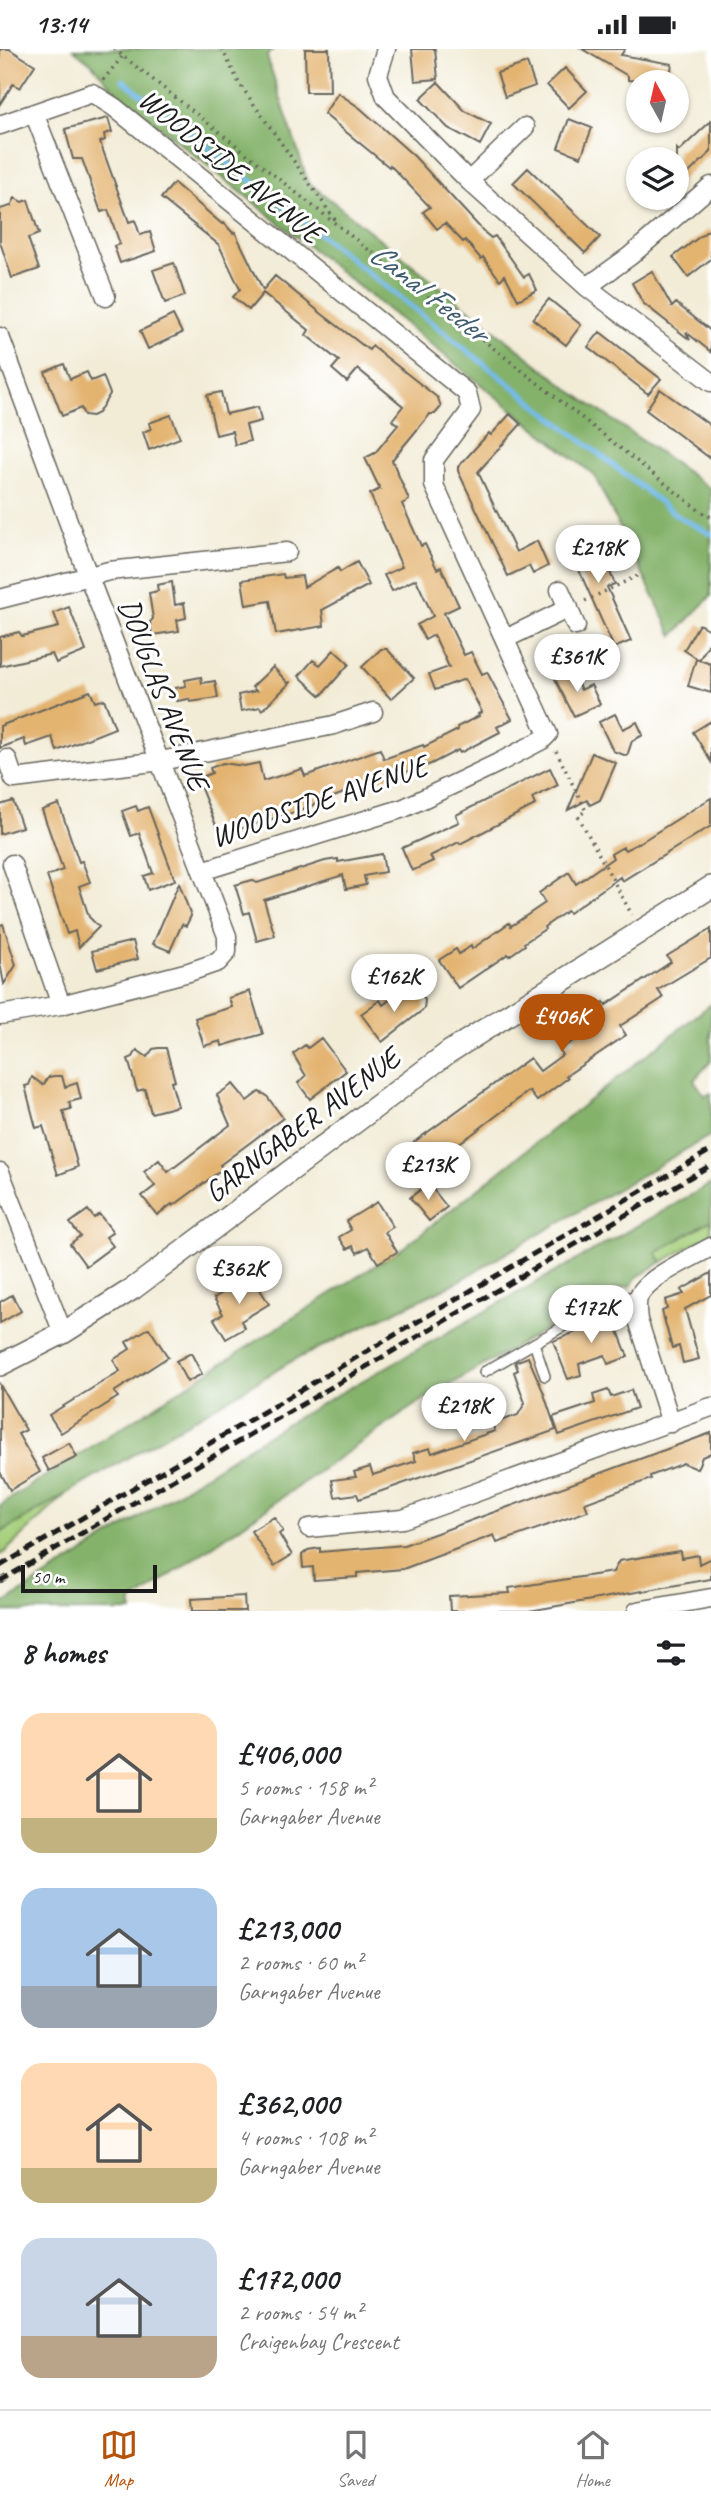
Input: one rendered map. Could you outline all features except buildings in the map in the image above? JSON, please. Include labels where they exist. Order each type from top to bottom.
[{"type":"street","points":[[386,49],[378,75],[386,97],[469,181],[587,287],[711,382]]},
{"type":"street","points":[[0,125],[92,93]]},
{"type":"street","name":"WOODSIDE AVENUE","points":[[92,93],[114,107],[467,393],[471,410],[434,460],[434,485],[548,734],[498,763],[404,808],[202,871]]},
{"type":"street","points":[[34,113],[106,297]]},
{"type":"street","points":[[469,181],[525,127]]},
{"type":"street","points":[[587,287],[630,256],[711,186]]},
{"type":"street","name":"DOUGLAS AVENUE","points":[[0,337],[227,936],[226,952],[219,962],[61,1005]]},
{"type":"street","name":"DOUGLAS AVENUE","points":[[88,575],[287,552]]},
{"type":"street","points":[[0,599],[88,575]]},
{"type":"street","points":[[560,590],[576,626]]},
{"type":"street","points":[[505,639],[569,608]]},
{"type":"street","points":[[6,759],[14,779],[160,761],[334,725],[373,712]]},
{"type":"street","points":[[0,1015],[61,1005],[12,864]]},
{"type":"street","name":"GARNGABER AVENUE","points":[[0,1365],[63,1333],[134,1289],[449,1052],[711,887]]},
{"type":"street","points":[[0,1171],[63,1333]]},
{"type":"street","points":[[671,1423],[638,1320],[639,1296],[646,1284],[711,1247]]},
{"type":"street","points":[[309,1528],[403,1519],[711,1407]]},
{"type":"street","points":[[637,1611],[711,1598]]},
{"type":"lane","points":[[484,1373],[611,1299],[639,1296]]},
{"type":"lane","points":[[534,1343],[545,1376]]},
{"type":"path","points":[[114,49],[711,517]]},
{"type":"path","points":[[222,49],[239,83],[341,229]]},
{"type":"path","points":[[92,93],[123,56]]},
{"type":"path","points":[[569,608],[637,576]]},
{"type":"path","points":[[548,734],[586,811],[579,816],[640,932]]},
{"type":"green space","points":[[73,49],[273,49],[267,57],[308,182],[570,390],[711,489],[711,596],[673,636],[594,475],[117,93],[91,63]]},
{"type":"green space","points":[[711,1004],[711,1061],[694,1080],[705,1096],[711,1093],[711,1135],[453,1284],[294,1360],[0,1533],[0,1505],[404,1247]]},
{"type":"green space","points":[[711,1184],[711,1220],[656,1253],[662,1262],[636,1278],[631,1286],[617,1288],[415,1405],[132,1602],[132,1611],[0,1611],[0,1606],[282,1426]]},
{"type":"green space","points":[[711,1220],[711,1234],[662,1262],[656,1253]]},
{"type":"green space","points":[[65,1495],[5,1552],[0,1555],[0,1533]]},
{"type":"waterway","name":"Canal Feeder","points":[[123,80],[679,517],[711,534]]},
{"type":"railway","points":[[0,1566],[711,1150]]},
{"type":"railway","points":[[0,1581],[711,1165]]}]
